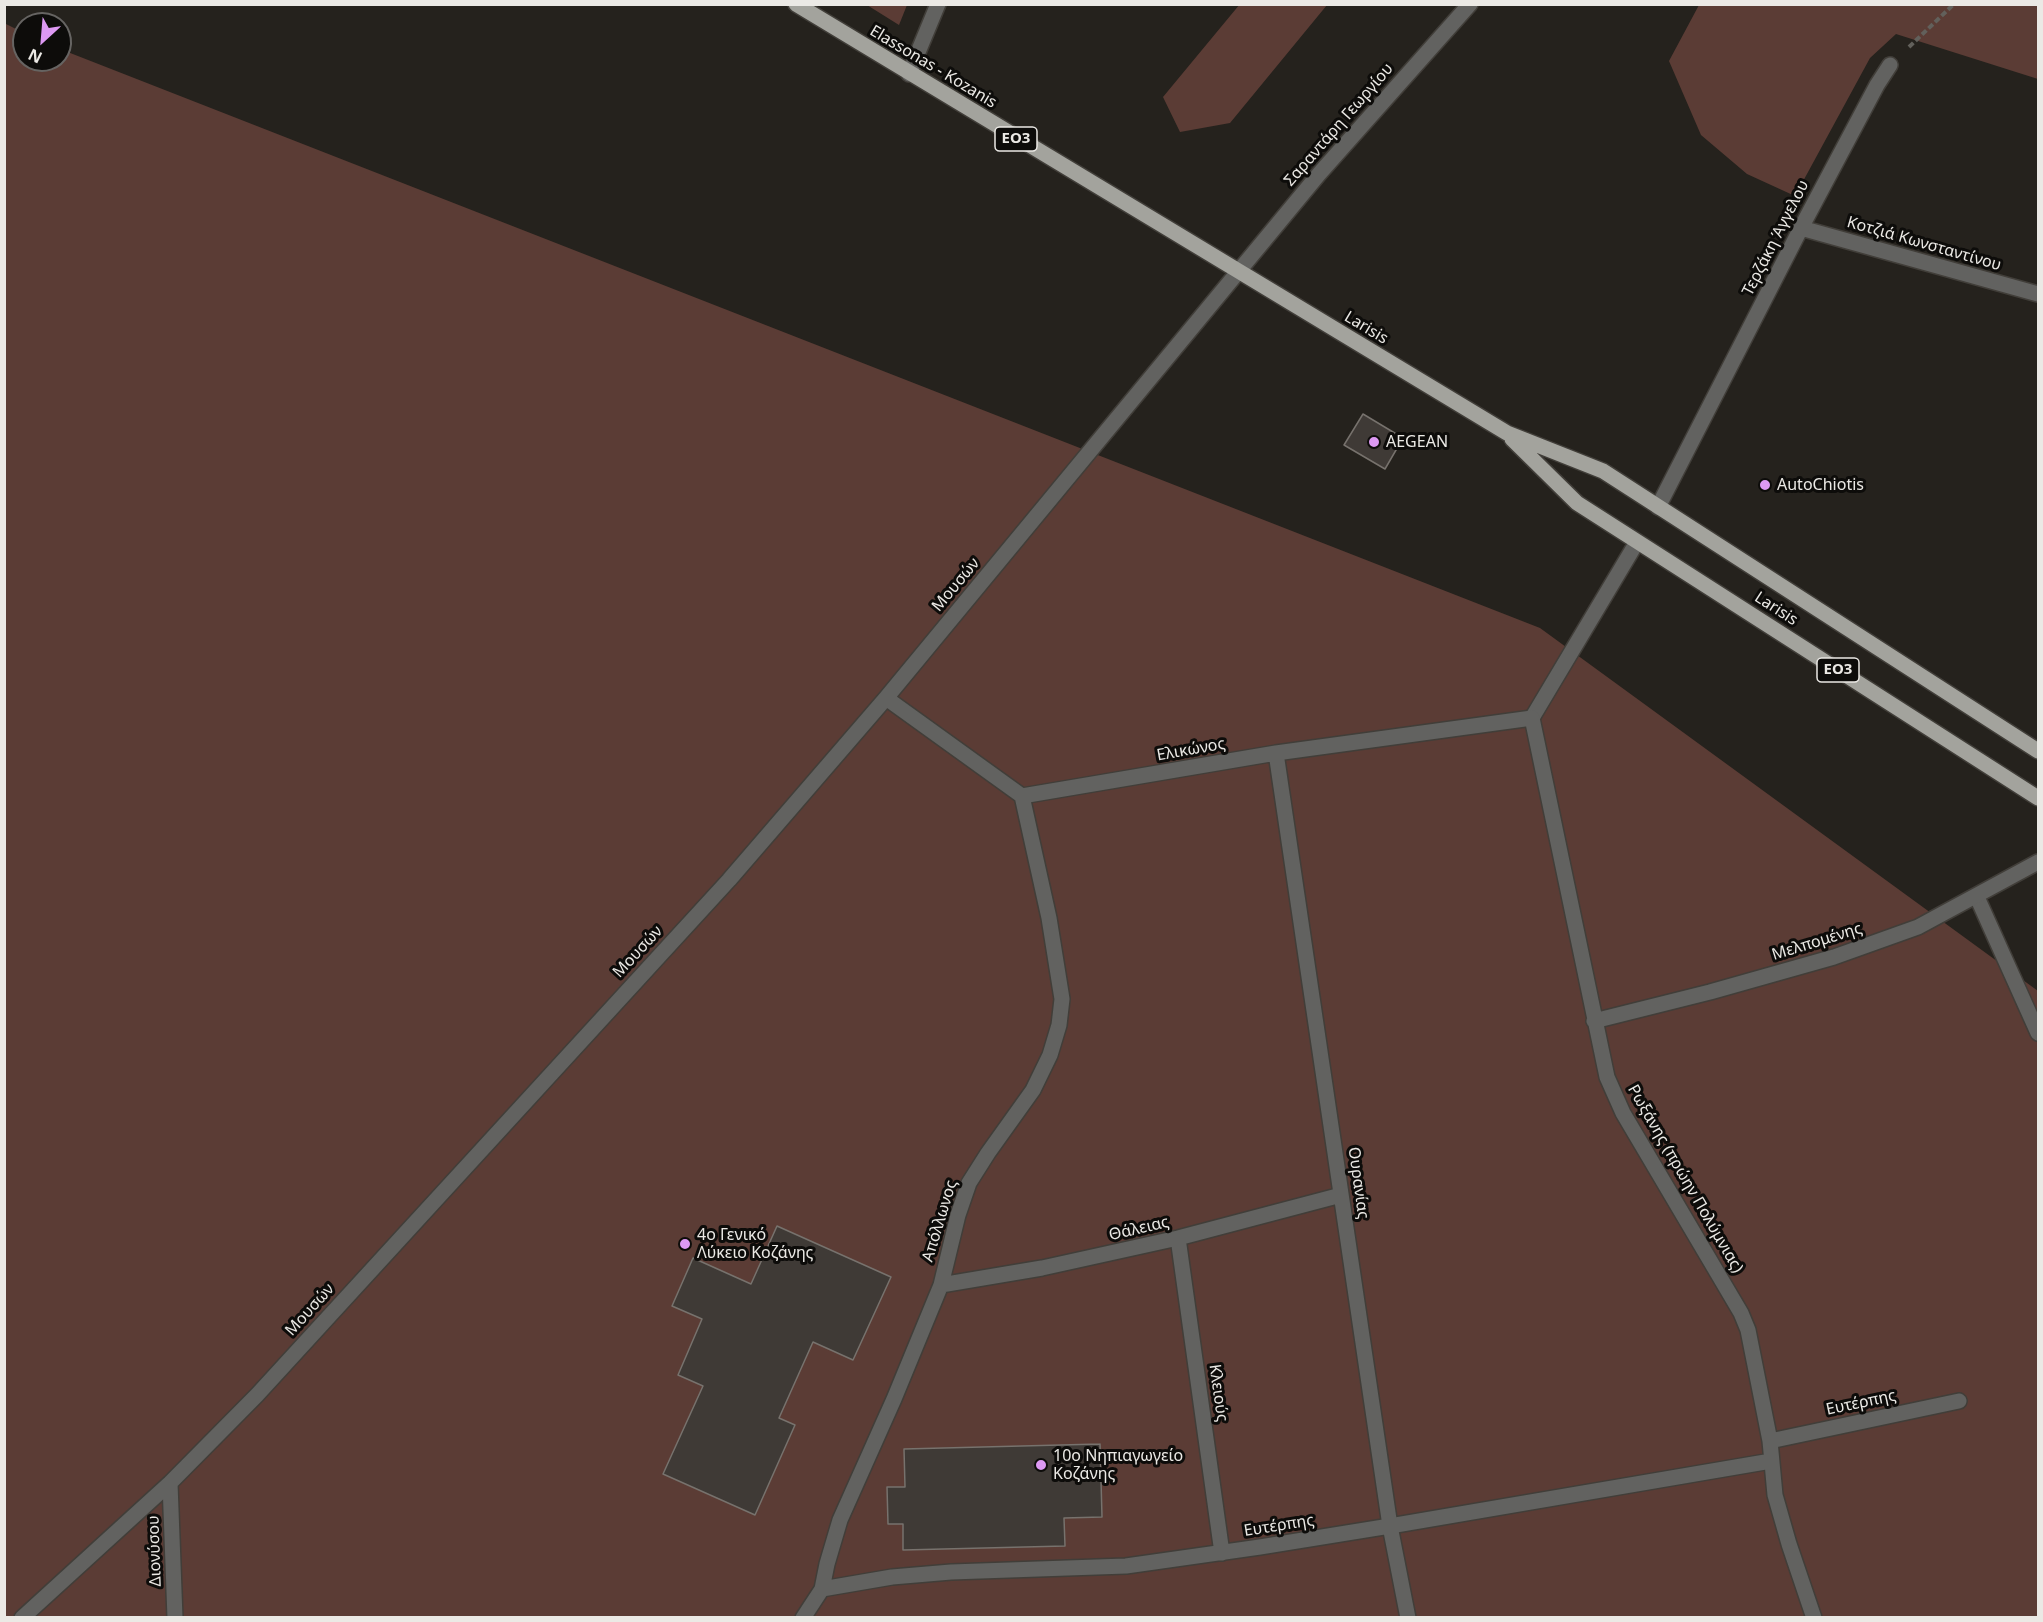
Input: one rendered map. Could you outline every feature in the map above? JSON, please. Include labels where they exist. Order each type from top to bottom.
[{"type":"main road","name":"Elassonas - Kozanis","points":[[796,4],[1238,271]]},
{"type":"main road","name":"Larisis","points":[[1238,271],[1507,434],[1603,471],[2038,751]]},
{"type":"main road","name":"Larisis","points":[[1507,434],[1577,503],[2038,798]]},
{"type":"street","points":[[909,74],[938,4]]},
{"type":"street","name":"Σαραντάρη Γεωργίου","points":[[1238,271],[1319,174],[1470,4]]},
{"type":"street","name":"Τερζάκη Άγγελου","points":[[1658,507],[1801,228],[1877,84],[1890,65]]},
{"type":"street","name":"Κοτζιά Κωνσταντίνου","points":[[1801,228],[2038,294]]},
{"type":"street","name":"Μουσών","points":[[22,1617],[170,1483],[265,1387],[729,880],[885,698],[1238,271]]},
{"type":"street","points":[[1532,718],[1637,542]]},
{"type":"street","points":[[885,698],[1022,796]]},
{"type":"street","name":"Ελικώνος","points":[[1022,796],[1276,753],[1532,718]]},
{"type":"street","name":"Ρωξάνης (πρώην Πολύμνιας)","points":[[1532,718],[1607,1077],[1623,1113],[1741,1313],[1748,1330],[1770,1441],[1775,1495],[1814,1617]]},
{"type":"street","name":"Ουρανίας","points":[[1276,753],[1390,1526],[1408,1617]]},
{"type":"street","name":"Απόλλωνος","points":[[822,1589],[840,1520],[894,1399],[941,1285],[958,1215],[969,1183],[1033,1090],[1050,1055],[1059,1025],[1062,999],[1059,976],[1049,918],[1022,796]]},
{"type":"street","name":"Μελπομένης","points":[[1594,1021],[1710,992],[1834,957],[1918,927],[2038,862]]},
{"type":"street","points":[[1977,897],[2038,1033]]},
{"type":"street","name":"Θάλειας","points":[[941,1285],[1042,1268],[1178,1238],[1341,1195]]},
{"type":"street","name":"Κλειούς","points":[[1178,1238],[1222,1553]]},
{"type":"street","name":"Ευτέρπης","points":[[1770,1441],[1959,1401]]},
{"type":"street","name":"Ευτέρπης","points":[[822,1589],[892,1577],[951,1572],[1126,1566],[1390,1526],[1771,1461]]},
{"type":"street","name":"Διονύσου","points":[[170,1483],[175,1617]]},
{"type":"street","points":[[803,1617],[822,1589]]},
{"type":"path","points":[[1890,65],[1954,4]]},
{"type":"shaded area","points":[[1240,4],[1327,5],[1230,123],[1180,132],[1163,97]]},
{"type":"shaded area","points":[[867,5],[907,5],[899,25]]},
{"type":"shaded area","points":[[1699,5],[2038,5],[2038,79],[1896,34],[1870,58],[1795,196],[1747,174],[1701,135],[1669,61]]},
{"type":"shaded area","points":[[4,23],[12,27],[12,72],[72,72],[72,54],[1540,628],[2038,991],[2038,1617],[5,1617]]},
{"type":"building","name":"AEGEAN","points":[[1363,414],[1403,438],[1385,469],[1344,445]]},
{"type":"building","points":[[777,1226],[891,1277],[853,1360],[813,1342],[779,1418],[795,1425],[755,1515],[663,1474],[703,1386],[678,1375],[702,1319],[672,1306],[693,1258],[751,1284]]},
{"type":"building","points":[[1100,1444],[1102,1517],[1064,1518],[1065,1546],[903,1550],[903,1524],[888,1524],[887,1487],[905,1487],[904,1449]]},
{"type":"place","name":"AEGEAN","points":[[1374,442]]},
{"type":"place","name":"AutoChiotis","points":[[1765,485]]},
{"type":"place","name":"4ο Γενικό Λύκειο Κοζάνης","points":[[685,1244]]},
{"type":"place","name":"10ο Νηπιαγωγείο Κοζάνης","points":[[1041,1465]]}]
